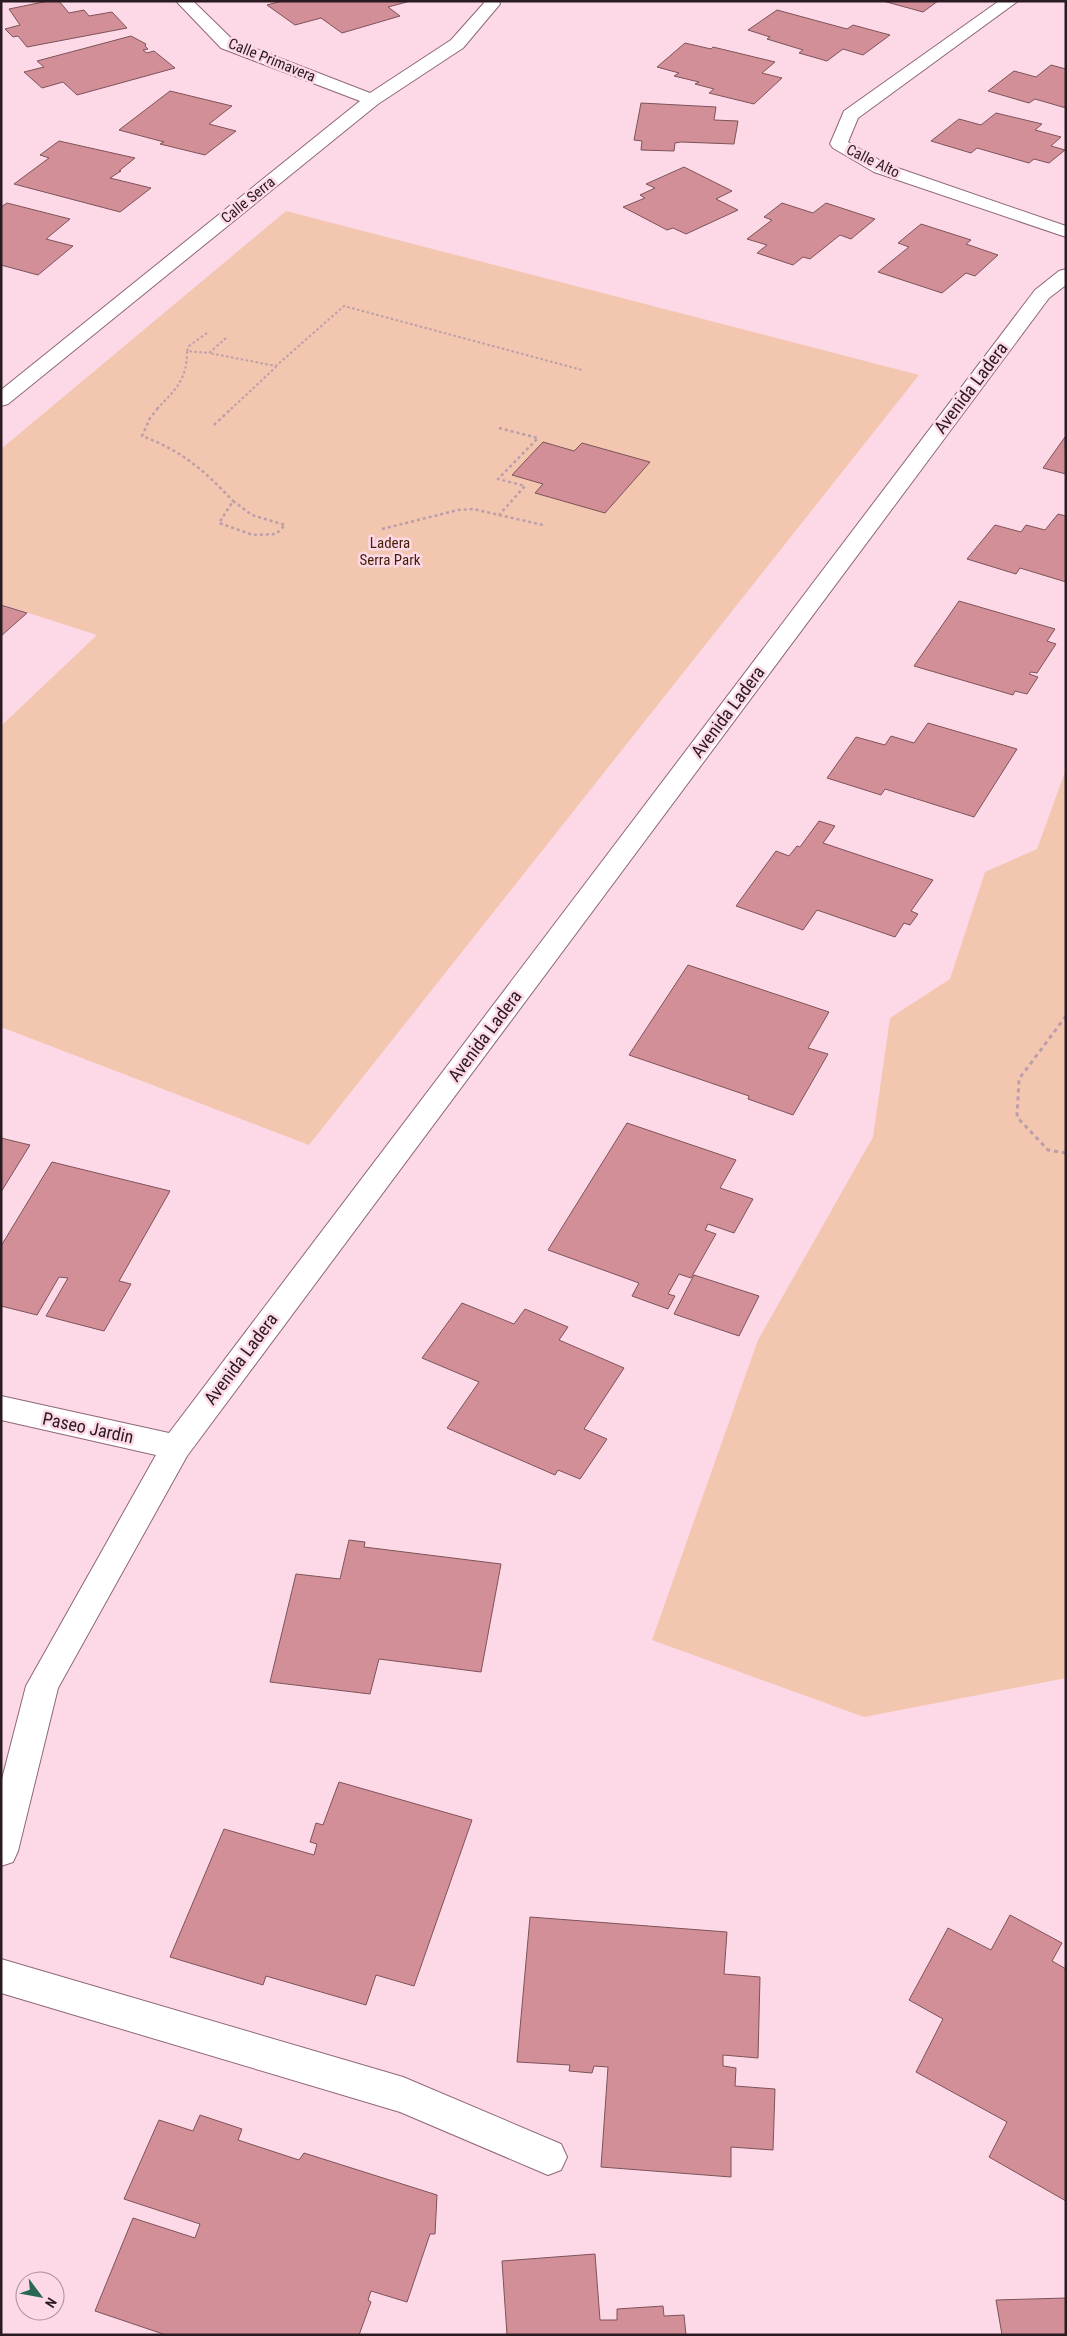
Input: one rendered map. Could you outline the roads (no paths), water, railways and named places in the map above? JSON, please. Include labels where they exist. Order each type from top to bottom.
[{"type":"street","name":"Calle Primavera","points":[[184,1],[227,44],[372,100]]},
{"type":"street","name":"Calle Serra","points":[[1,400],[372,100],[457,44],[492,4],[491,1]]},
{"type":"street","name":"Calle Alto","points":[[1010,1],[850,116],[839,144],[880,168],[1066,232]]},
{"type":"street","name":"Avenida Ladera","points":[[1,1851],[42,1686],[176,1447],[1042,294],[1066,275]]},
{"type":"street","name":"Paseo Jardin","points":[[1,1408],[176,1447]]},
{"type":"street","points":[[1,1976],[403,2095],[548,2157]]},
{"type":"park label","name":"Ladera Serra Park","points":[[390,552]]}]
